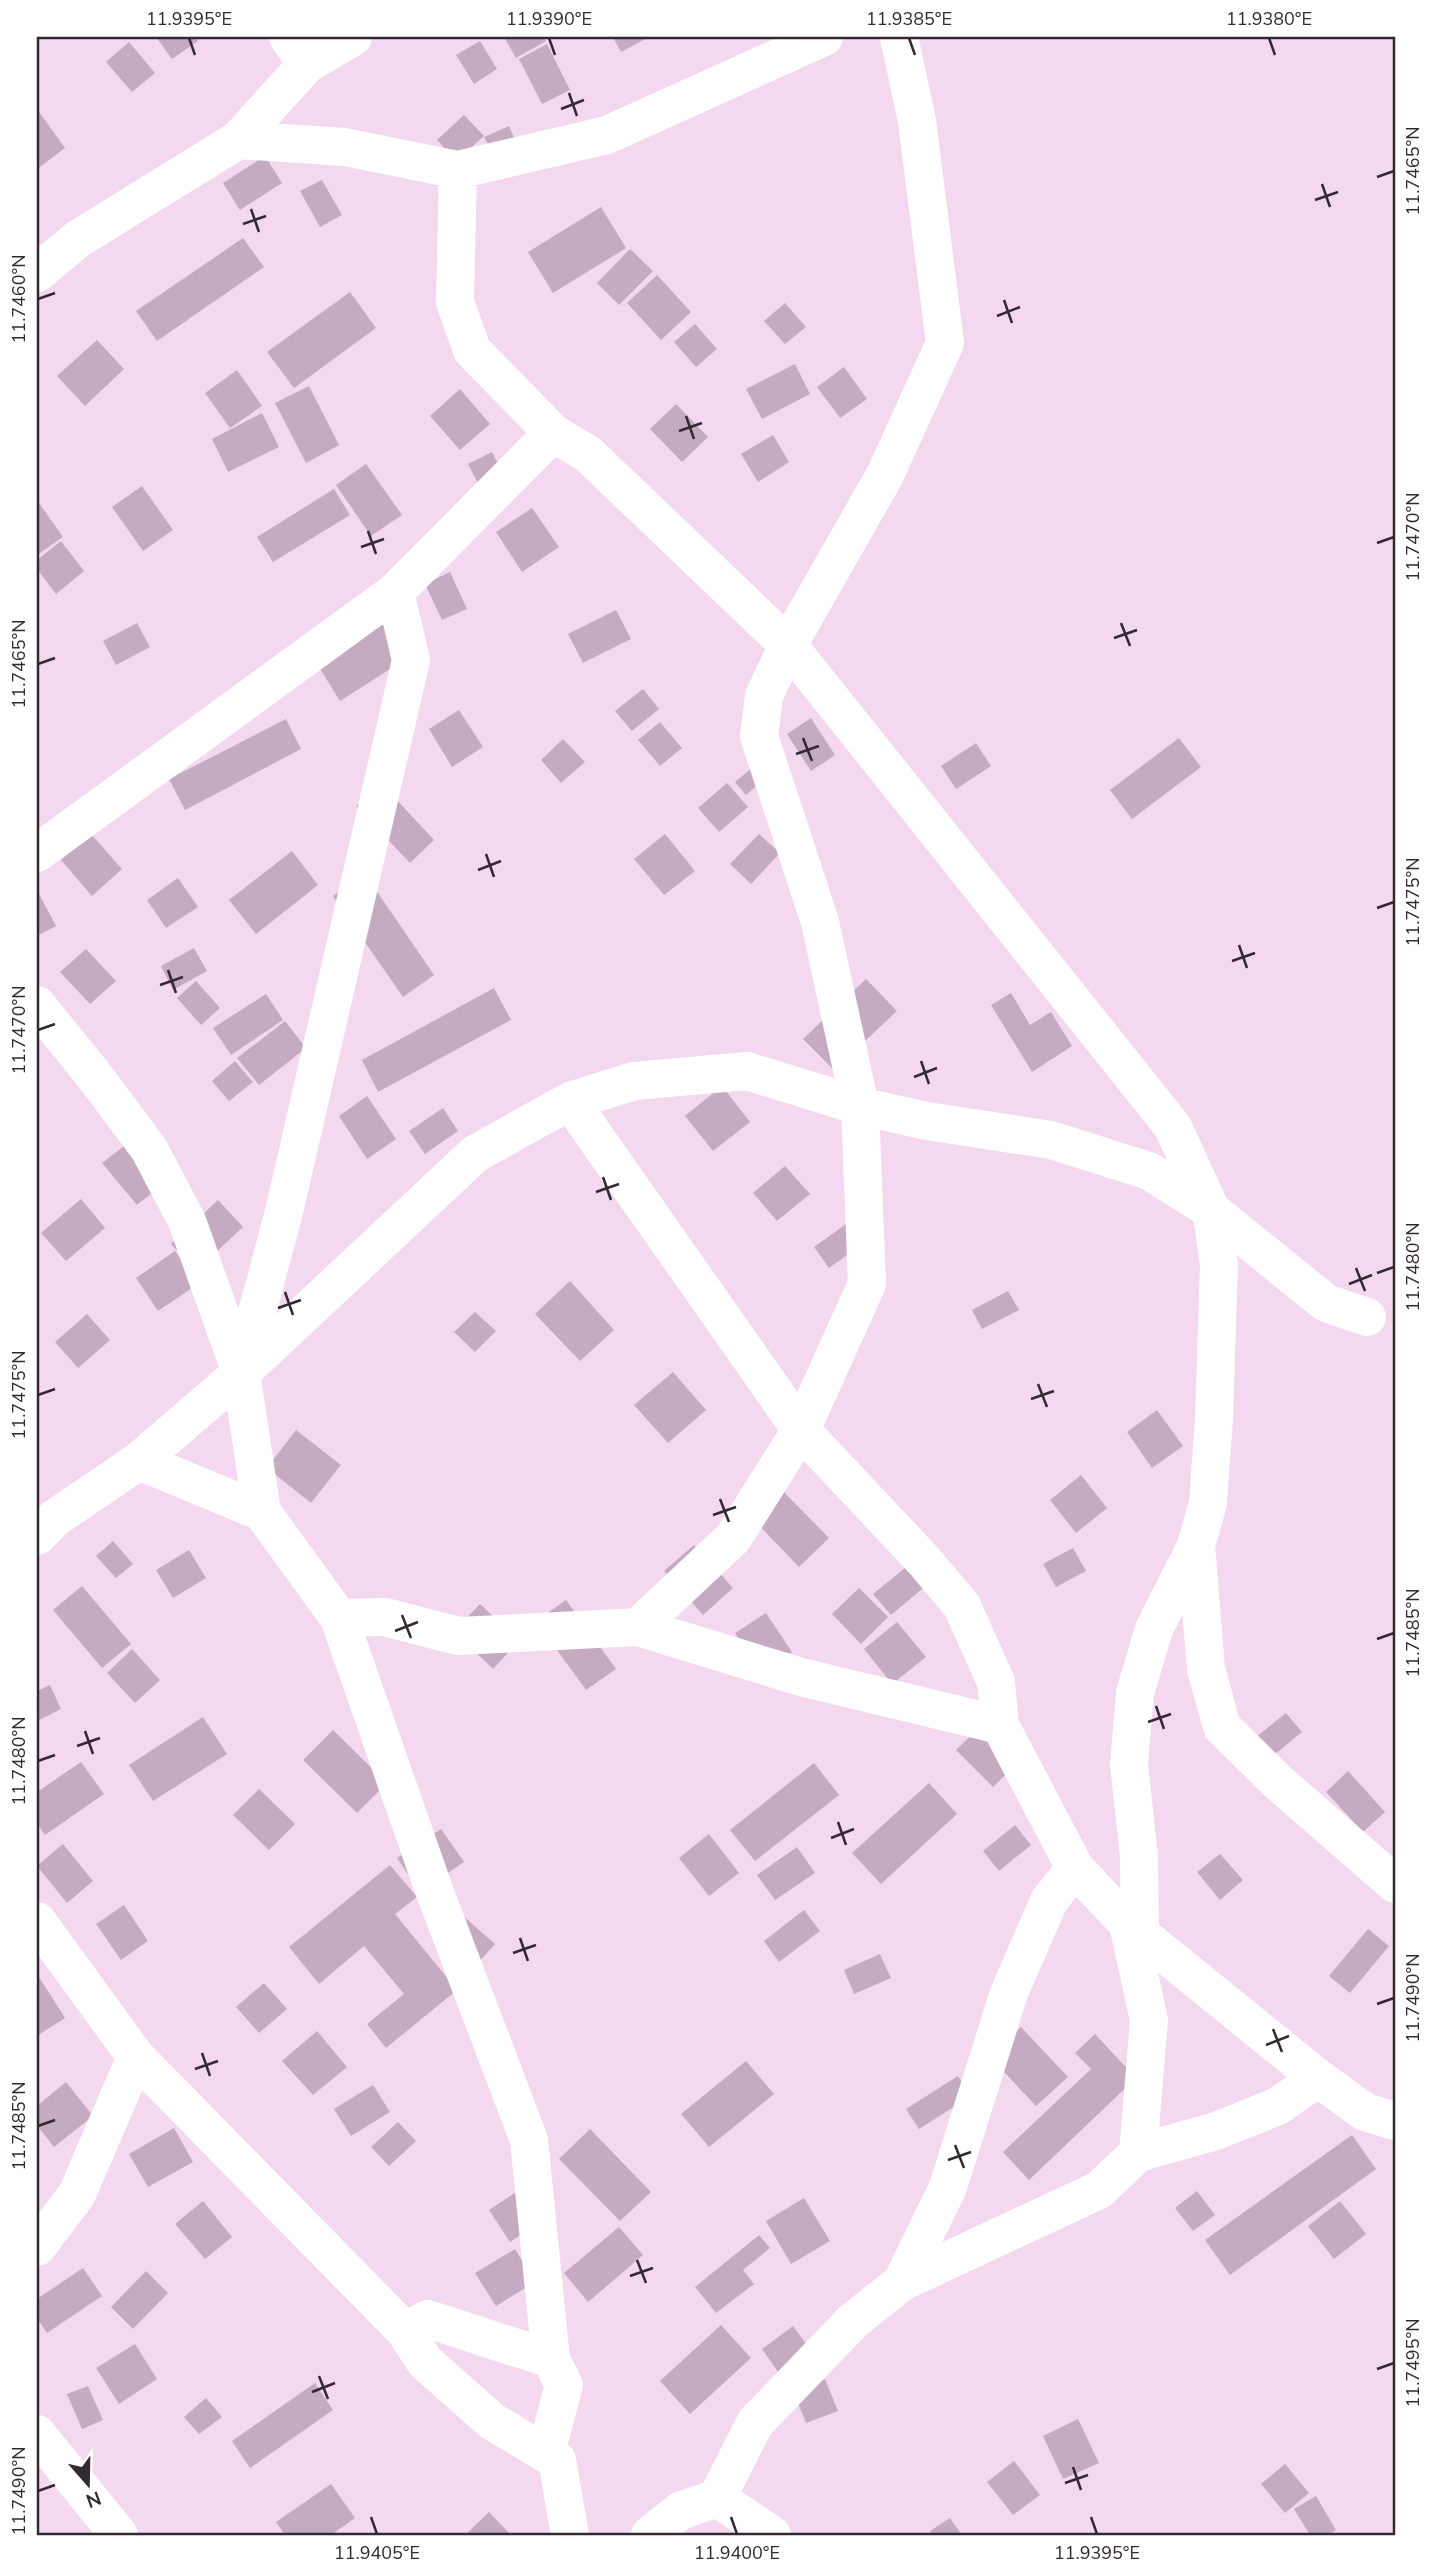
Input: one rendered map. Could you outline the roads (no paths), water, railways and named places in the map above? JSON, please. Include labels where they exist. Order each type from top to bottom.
[{"type":"street","points":[[37,273],[78,239],[238,139],[298,50],[353,37]]},
{"type":"street","points":[[238,139],[345,147],[458,170],[607,135],[824,37]]},
{"type":"street","points":[[638,1627],[733,1538],[801,1430],[867,1284],[860,1107],[820,922],[759,736],[764,696],[788,645],[885,475],[945,343],[917,121],[899,37]]},
{"type":"street","points":[[458,170],[455,302],[472,349],[553,433],[587,454],[788,645],[1172,1127],[1210,1210],[1219,1264],[1208,1503],[1196,1546],[1154,1629],[1135,1693],[1129,1764],[1139,1857],[1134,1928],[1149,2020],[1138,2153]]},
{"type":"street","points":[[37,853],[395,593],[553,433]]},
{"type":"street","points":[[241,1373],[284,1212],[411,660],[395,593]]},
{"type":"street","points":[[37,1005],[96,1077],[149,1149],[187,1221],[241,1373],[262,1512],[339,1618],[434,1891],[529,2140],[551,2359],[564,2385],[546,2453]]},
{"type":"street","points":[[37,1536],[55,1518],[139,1461],[241,1373],[475,1154],[570,1101],[634,1081],[747,1071],[860,1107],[927,1121],[1051,1140],[1149,1171],[1210,1210],[1326,1303],[1367,1317]]},
{"type":"street","points":[[570,1101],[801,1430],[925,1562],[961,1606],[996,1682],[1000,1725],[1075,1868],[1134,1928],[1318,2078],[1365,2112],[1395,2121]]},
{"type":"street","points":[[139,1461],[262,1512]]},
{"type":"street","points":[[1196,1546],[1206,1669],[1222,1727],[1278,1782],[1395,1884]]},
{"type":"street","points":[[339,1618],[385,1617],[458,1636],[638,1627],[801,1677],[1000,1725]]},
{"type":"street","points":[[902,2282],[948,2187],[1009,1993],[1049,1901],[1075,1868]]},
{"type":"street","points":[[37,1921],[136,2057],[405,2331],[425,2362],[493,2423],[557,2460],[570,2535]]},
{"type":"street","points":[[37,2247],[77,2194],[136,2057]]},
{"type":"street","points":[[650,2535],[680,2511],[717,2498],[755,2423],[853,2321],[902,2282],[1099,2190],[1138,2153],[1216,2131],[1278,2106],[1318,2078]]},
{"type":"street","points":[[405,2331],[428,2319],[551,2359]]},
{"type":"street","points":[[37,2434],[120,2535]]},
{"type":"street","points":[[717,2498],[772,2535]]}]
